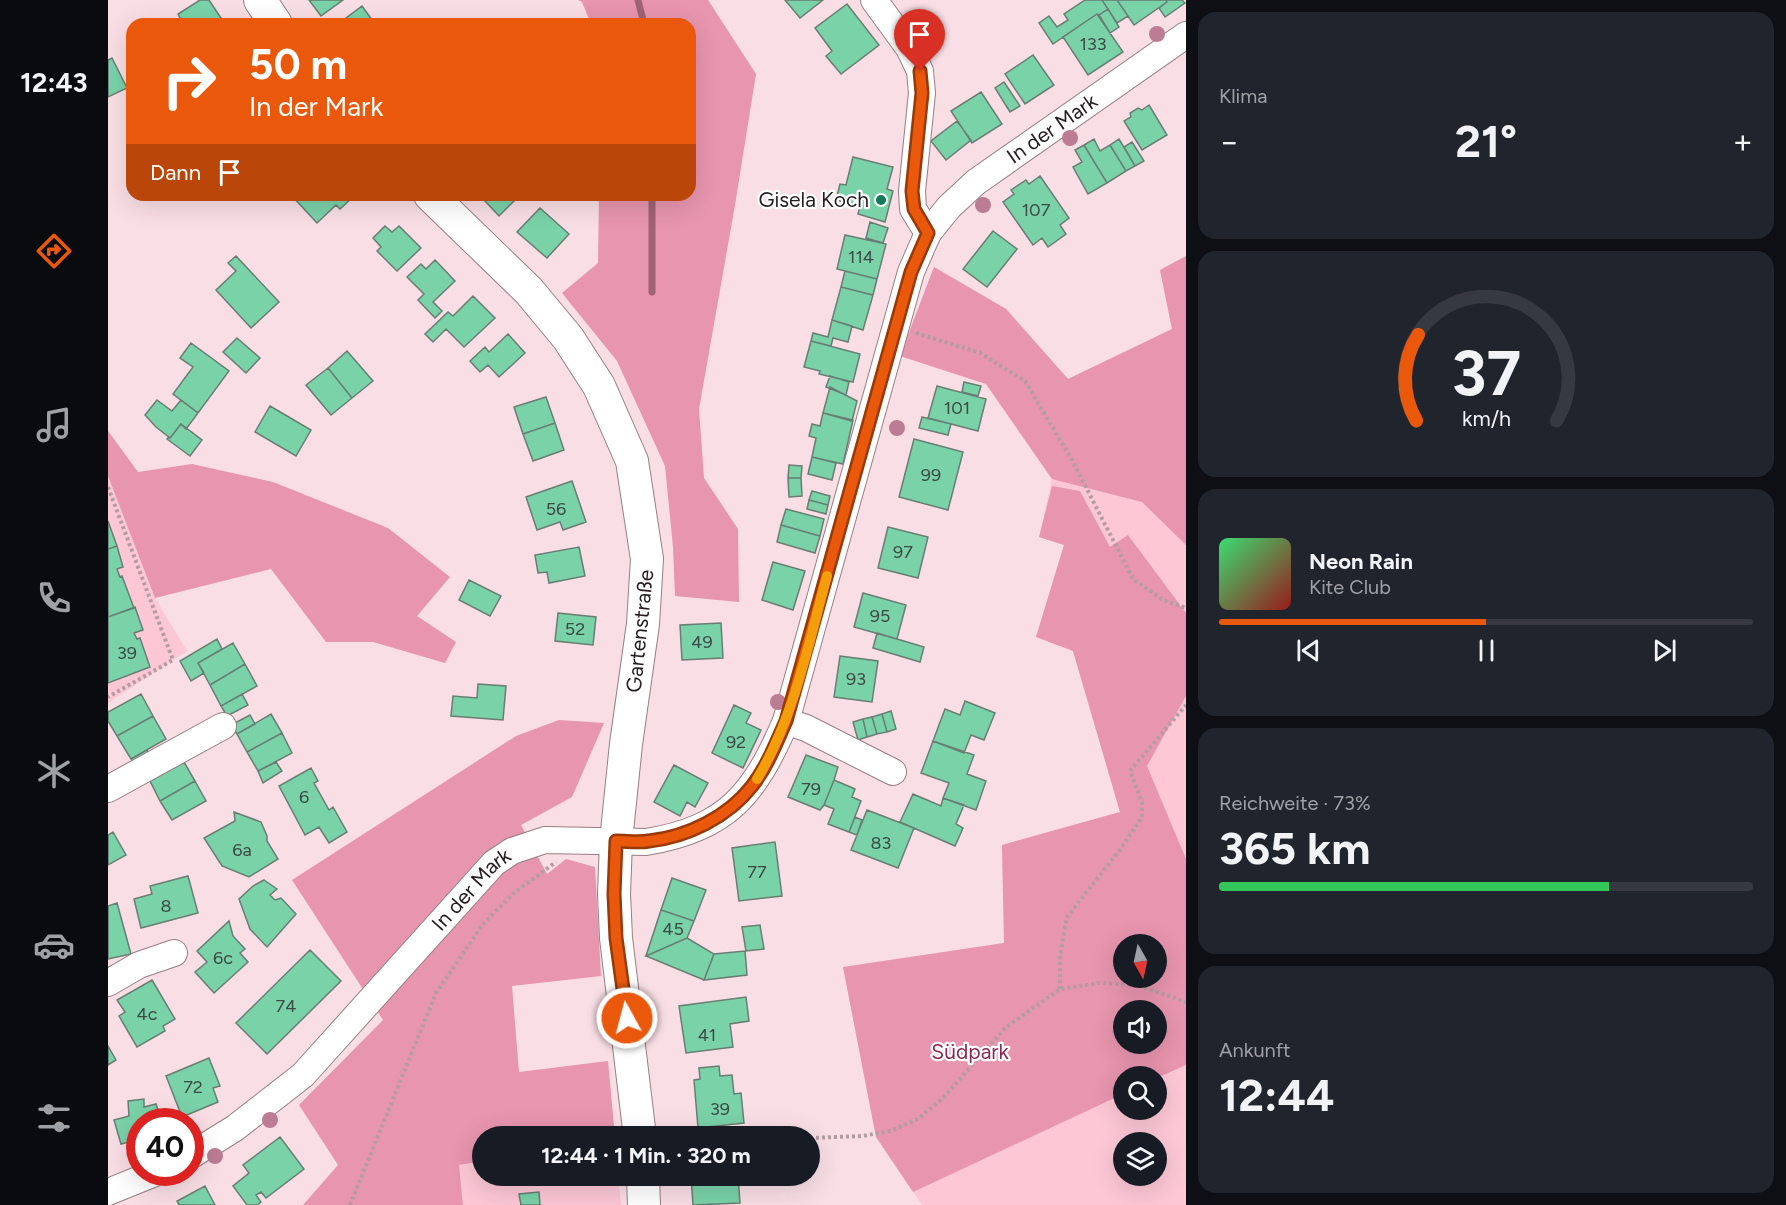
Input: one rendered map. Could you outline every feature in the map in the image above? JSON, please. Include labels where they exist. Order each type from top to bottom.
[{"type":"street","points":[[260,0],[272,18]]},
{"type":"street","points":[[874,0],[909,48],[920,71],[922,93],[912,191],[914,209],[928,233]]},
{"type":"street","name":"In der Mark","points":[[204,1147],[235,1128],[303,1075],[494,863],[512,850],[545,840],[646,842],[685,833],[736,805],[753,785],[771,757],[786,721],[911,272],[928,233],[949,207],[976,182],[1186,35]]},
{"type":"street","name":"Gartenstraße","points":[[436,201],[529,291],[568,338],[599,386],[632,461],[647,559],[643,624],[616,841],[614,894],[616,938],[639,1126]]},
{"type":"street","points":[[786,721],[806,728],[892,772]]},
{"type":"street","points":[[108,789],[223,726]]},
{"type":"street","points":[[108,983],[140,964],[174,953]]},
{"type":"street","points":[[108,1192],[126,1185]]},
{"type":"street","points":[[643,1186],[644,1205]]},
{"type":"path","points":[[929,337],[980,353],[1025,381],[1072,460],[1132,579],[1162,600],[1186,608]]},
{"type":"path","points":[[108,487],[173,660],[108,697]]},
{"type":"path","points":[[1060,989],[1060,956],[1067,917],[1122,847],[1142,817],[1142,802],[1130,771],[1186,705]]},
{"type":"path","points":[[350,1205],[436,993],[483,924],[515,892],[552,867],[576,839]]},
{"type":"path","points":[[820,1138],[862,1136],[891,1131],[919,1118],[943,1098],[1005,1028],[1060,989],[1099,983],[1137,985],[1186,1002]]},
{"type":"green space","points":[[578,0],[708,0],[756,74],[699,409],[704,478],[738,529],[739,602],[675,596],[665,466],[617,361],[562,293],[598,263],[599,201],[696,201],[696,18],[589,18],[582,2]]},
{"type":"green space","name":"Südpark","points":[[1186,256],[1186,1205],[922,1205],[876,1137],[843,967],[1004,943],[1002,845],[1120,812],[1073,651],[1036,637],[1064,545],[1039,537],[1052,479],[986,384],[900,356],[934,267],[1006,309],[1068,379],[1172,329],[1160,270]]},
{"type":"green space","points":[[1186,256],[1186,545],[1142,502],[1052,479],[986,384],[900,356],[934,267],[1006,309],[1068,379],[1172,329],[1160,270]]},
{"type":"green space","points":[[108,431],[138,472],[192,464],[273,482],[388,528],[450,577],[417,616],[456,642],[445,663],[373,642],[326,642],[271,569],[155,598],[108,476]]},
{"type":"green space","points":[[108,476],[155,598],[187,651],[108,703]]},
{"type":"green space","name":"Südpark","points":[[1052,486],[1080,491],[1110,547],[1128,535],[1186,613],[1186,696],[1147,766],[1186,859],[1186,1065],[1167,1074],[1167,1066],[1113,1066],[1113,1099],[913,1192],[876,1137],[843,967],[1004,943],[1002,845],[1120,812],[1073,651],[1036,637],[1064,545],[1039,537]]},
{"type":"green space","points":[[559,720],[604,723],[572,797],[521,825],[547,874],[566,859],[595,867],[601,976],[512,986],[519,1072],[608,1061],[614,1126],[472,1126],[472,1163],[459,1165],[463,1205],[303,1205],[338,1165],[299,1105],[383,1020],[292,880],[516,736]]},
{"type":"green space","points":[[472,1163],[472,1186],[619,1186],[621,1205],[463,1205],[459,1165]]},
{"type":"building","points":[[200,0],[209,0],[221,18],[180,18],[178,14]]},
{"type":"building","points":[[309,0],[343,0],[321,16]]},
{"type":"building","points":[[785,0],[823,0],[800,18]]},
{"type":"building","points":[[1085,0],[1102,0],[1108,9],[1053,44],[1039,23],[1049,16],[1057,27],[1068,20],[1064,14]]},
{"type":"building","points":[[1102,0],[1117,0],[1128,16],[1117,23]]},
{"type":"building","points":[[1117,0],[1166,0],[1167,2],[1134,25]]},
{"type":"building","points":[[1166,0],[1182,0],[1185,3],[1165,17],[1159,8],[1167,2]]},
{"type":"building","points":[[847,4],[879,45],[841,74],[826,56],[832,51],[815,28]]},
{"type":"building","points":[[362,6],[371,18],[346,18]]},
{"type":"building","points":[[1108,9],[1119,27],[1110,33],[1099,15]]},
{"type":"building","points":[[1097,14],[1123,52],[1088,75],[1063,37]]},
{"type":"building","points":[[1033,55],[1054,85],[1025,104],[1005,74]]},
{"type":"building","points":[[112,58],[126,88],[108,97],[108,60]]},
{"type":"building","points":[[1004,82],[1020,106],[1010,112],[995,88]]},
{"type":"building","points":[[981,92],[1002,124],[972,143],[951,111]]},
{"type":"building","points":[[1149,105],[1167,135],[1142,150],[1124,121],[1131,117],[1130,113],[1138,108],[1142,110]]},
{"type":"building","points":[[957,121],[971,140],[946,160],[931,141]]},
{"type":"building","points":[[1094,139],[1100,151],[1110,145],[1126,171],[1107,183],[1084,145]]},
{"type":"building","points":[[1119,139],[1135,166],[1126,171],[1110,145]]},
{"type":"building","points":[[1132,142],[1144,161],[1135,166],[1124,147]]},
{"type":"building","points":[[1084,145],[1107,183],[1088,194],[1073,167],[1082,162],[1075,150]]},
{"type":"building","points":[[853,157],[893,167],[887,189],[893,191],[885,222],[858,214],[860,206],[836,200],[840,184],[846,185]]},
{"type":"building","points":[[1040,176],[1069,218],[1060,225],[1066,234],[1048,247],[1042,238],[1033,245],[1003,202],[1014,194],[1011,190],[1026,180],[1029,184]]},
{"type":"building","points":[[297,201],[349,201],[340,209],[336,205],[317,223]]},
{"type":"building","points":[[485,201],[514,201],[499,216]]},
{"type":"building","points":[[540,208],[569,234],[547,258],[517,232]]},
{"type":"building","points":[[870,222],[888,228],[883,243],[866,238]]},
{"type":"building","points":[[385,226],[392,232],[399,226],[421,248],[397,271],[377,251],[381,247],[373,238]]},
{"type":"building","points":[[993,231],[1017,249],[987,287],[963,269]]},
{"type":"building","points":[[845,235],[886,244],[877,279],[837,269]]},
{"type":"building","points":[[236,256],[279,302],[251,328],[216,290],[236,271],[228,263]]},
{"type":"building","points":[[435,260],[455,281],[433,302],[442,311],[435,318],[418,300],[424,294],[407,277],[421,264],[426,269]]},
{"type":"building","points":[[845,271],[877,279],[873,295],[841,287]]},
{"type":"building","points":[[841,287],[873,295],[863,330],[832,320]]},
{"type":"building","points":[[473,296],[495,318],[464,347],[446,329],[433,342],[425,334],[448,312],[453,316]]},
{"type":"building","points":[[832,320],[852,326],[848,342],[833,338],[831,346],[811,341],[813,333],[828,337]]},
{"type":"building","points":[[508,334],[525,353],[499,377],[488,365],[480,372],[470,361],[485,347],[489,352]]},
{"type":"building","points":[[237,338],[260,358],[246,373],[223,352]]},
{"type":"building","points":[[811,341],[860,354],[853,382],[819,374],[820,371],[804,367]]},
{"type":"building","points":[[191,343],[229,371],[198,413],[173,394],[193,367],[180,358]]},
{"type":"building","points":[[347,351],[373,381],[352,398],[328,368]]},
{"type":"building","points":[[328,368],[352,398],[331,415],[306,385]]},
{"type":"building","points":[[830,376],[849,382],[846,395],[826,387]]},
{"type":"building","points":[[964,382],[981,386],[978,396],[962,392]]},
{"type":"building","points":[[937,386],[986,399],[978,431],[928,418]]},
{"type":"building","points":[[830,387],[857,401],[852,421],[823,413]]},
{"type":"building","points":[[546,397],[555,423],[523,434],[514,407]]},
{"type":"building","points":[[157,400],[172,411],[181,400],[198,413],[186,429],[181,424],[170,438],[145,415]]},
{"type":"building","points":[[270,406],[311,430],[296,456],[255,432]]},
{"type":"building","points":[[823,413],[853,420],[843,464],[812,457],[816,438],[809,436],[812,424],[820,426]]},
{"type":"building","points":[[922,417],[951,424],[948,435],[919,428]]},
{"type":"building","points":[[555,423],[564,450],[533,461],[523,434]]},
{"type":"building","points":[[181,424],[202,440],[190,456],[167,439]]},
{"type":"building","points":[[914,439],[963,452],[948,510],[899,497]]},
{"type":"building","points":[[812,457],[836,463],[832,480],[808,474]]},
{"type":"building","points":[[789,465],[802,466],[801,478],[788,478]]},
{"type":"building","points":[[788,478],[801,478],[802,496],[789,497]]},
{"type":"building","points":[[572,481],[586,522],[563,530],[560,522],[537,530],[526,497]]},
{"type":"building","points":[[812,491],[830,496],[828,505],[809,500]]},
{"type":"building","points":[[809,500],[828,505],[826,514],[807,509]]},
{"type":"building","points":[[786,509],[824,519],[820,536],[781,525]]},
{"type":"building","points":[[108,521],[117,546],[108,549]]},
{"type":"building","points":[[781,525],[820,536],[815,553],[777,542]]},
{"type":"building","points":[[888,527],[928,537],[918,578],[878,568]]},
{"type":"building","points":[[117,546],[123,567],[117,569],[134,608],[108,617],[108,549]]},
{"type":"building","points":[[579,547],[585,576],[549,583],[547,572],[538,573],[535,555]]},
{"type":"building","points":[[773,562],[805,571],[793,610],[762,600]]},
{"type":"building","points":[[469,580],[501,596],[490,616],[459,600]]},
{"type":"building","points":[[863,593],[906,605],[897,639],[854,627]]},
{"type":"building","points":[[135,607],[143,630],[134,633],[137,639],[140,638],[150,667],[108,683],[108,617]]},
{"type":"building","points":[[558,613],[596,617],[593,645],[555,641]]},
{"type":"building","points":[[721,623],[723,658],[682,660],[680,625]]},
{"type":"building","points":[[877,633],[924,647],[920,662],[873,648]]},
{"type":"building","points":[[217,639],[222,649],[198,663],[204,673],[191,681],[180,661]]},
{"type":"building","points":[[233,643],[245,664],[210,685],[198,663]]},
{"type":"building","points":[[840,656],[878,661],[872,702],[834,697]]},
{"type":"building","points":[[245,664],[257,686],[221,706],[210,685]]},
{"type":"building","points":[[478,684],[506,686],[503,720],[451,716],[453,696],[477,698]]},
{"type":"building","points":[[141,694],[153,716],[117,736],[108,721],[108,712]]},
{"type":"building","points":[[242,694],[248,705],[227,716],[221,706]]},
{"type":"building","points":[[965,701],[995,713],[984,740],[971,735],[964,753],[933,741],[945,709],[960,715]]},
{"type":"building","points":[[734,705],[751,713],[746,723],[761,730],[743,768],[712,753]]},
{"type":"building","points":[[891,711],[896,729],[887,732],[882,714]]},
{"type":"building","points":[[271,714],[282,733],[247,752],[237,734]]},
{"type":"building","points":[[882,714],[887,732],[877,734],[872,717]]},
{"type":"building","points":[[250,715],[255,724],[237,734],[231,725]]},
{"type":"building","points":[[153,716],[166,739],[131,759],[117,736]]},
{"type":"building","points":[[872,717],[877,734],[867,737],[863,719]]},
{"type":"building","points":[[863,719],[867,737],[858,740],[853,722]]},
{"type":"building","points":[[282,733],[292,753],[258,771],[247,752]]},
{"type":"building","points":[[933,741],[974,755],[967,774],[986,781],[976,810],[943,798],[949,783],[921,773]]},
{"type":"building","points":[[147,750],[152,759],[136,768],[131,759]]},
{"type":"building","points":[[806,755],[838,767],[820,810],[788,797]]},
{"type":"building","points":[[184,762],[195,781],[160,801],[150,781]]},
{"type":"building","points":[[276,762],[282,771],[263,783],[258,771]]},
{"type":"building","points":[[674,765],[708,783],[695,807],[687,802],[680,816],[654,802]]},
{"type":"building","points":[[311,768],[318,781],[314,783],[329,810],[333,807],[347,832],[329,843],[319,827],[305,835],[279,786]]},
{"type":"building","points":[[834,780],[855,789],[852,797],[861,801],[849,832],[828,824],[834,809],[824,805]]},
{"type":"building","points":[[195,781],[206,801],[172,820],[160,801]]},
{"type":"building","points":[[913,794],[941,806],[943,798],[964,805],[956,824],[963,828],[955,846],[900,822]]},
{"type":"building","points":[[867,810],[914,828],[898,868],[851,850]]},
{"type":"building","points":[[234,812],[261,822],[267,841],[278,859],[249,877],[222,866],[204,838],[235,821]]},
{"type":"building","points":[[855,817],[862,820],[857,835],[849,832]]},
{"type":"building","points":[[113,832],[126,855],[108,865],[108,835]]},
{"type":"building","points":[[775,842],[782,896],[739,901],[732,848]]},
{"type":"building","points":[[188,876],[198,913],[141,928],[134,899],[152,894],[150,886]]},
{"type":"building","points":[[672,878],[706,890],[694,921],[661,910]]},
{"type":"building","points":[[264,880],[277,889],[270,895],[275,900],[281,898],[296,914],[267,947],[250,929],[239,899],[253,886]]},
{"type":"building","points":[[117,903],[131,954],[108,959],[108,906]]},
{"type":"building","points":[[661,910],[694,921],[687,938],[646,956]]},
{"type":"building","points":[[229,921],[233,936],[245,949],[240,953],[248,962],[214,993],[195,972],[207,962],[197,951]]},
{"type":"building","points":[[760,925],[764,949],[746,951],[742,927]]},
{"type":"building","points":[[687,938],[714,954],[704,980],[646,956]]},
{"type":"building","points":[[310,950],[341,981],[267,1054],[236,1023]]},
{"type":"building","points":[[745,951],[747,975],[704,980],[714,954]]},
{"type":"building","points":[[152,980],[175,1019],[163,1026],[165,1031],[137,1047],[119,1016],[125,1012],[117,1000]]},
{"type":"building","points":[[746,997],[749,1021],[730,1024],[733,1047],[686,1053],[679,1006]]},
{"type":"building","points":[[108,1046],[116,1060],[108,1065]]},
{"type":"building","points":[[209,1058],[220,1086],[213,1088],[218,1102],[204,1108],[178,1108],[166,1076]]},
{"type":"building","points":[[719,1066],[720,1076],[732,1075],[734,1094],[741,1093],[744,1123],[698,1126],[694,1080],[700,1079],[699,1068]]},
{"type":"building","points":[[144,1099],[144,1107],[156,1104],[157,1108],[128,1108],[128,1101]]},
{"type":"building","points":[[126,1117],[126,1143],[121,1144],[114,1120]]},
{"type":"building","points":[[280,1137],[304,1169],[266,1198],[261,1192],[256,1195],[261,1202],[257,1205],[247,1205],[233,1186],[249,1173],[243,1165]]},
{"type":"building","points":[[205,1186],[215,1205],[179,1205],[177,1201]]},
{"type":"building","points":[[692,1186],[739,1186],[740,1203],[693,1205]]},
{"type":"building","points":[[539,1192],[540,1205],[521,1205],[519,1194]]},
{"type":"waterway","points":[[638,0],[642,18]]},
{"type":"waterway","points":[[652,201],[652,292]]},
{"type":"slow traffic","points":[[757,779],[771,757],[786,721],[827,576]]},
{"type":"place","name":"Gisela Koch","points":[[881,200]]},
{"type":"route","points":[[627,1018],[616,938],[614,894],[616,841],[646,842],[685,833],[736,805],[753,785],[771,757],[786,721],[911,272],[928,233],[914,209],[912,191],[922,93],[920,71]]}]
